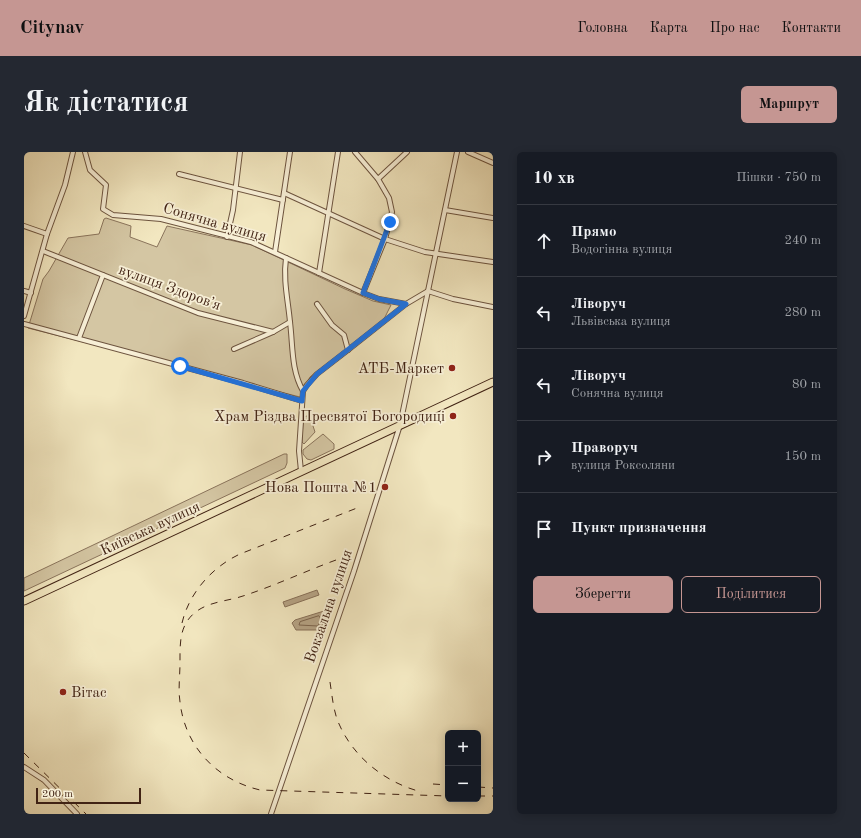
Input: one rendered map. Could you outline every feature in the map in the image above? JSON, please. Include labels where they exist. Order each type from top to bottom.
[{"type":"highway","name":"Київська вулиця","points":[[24,601],[493,382]]},
{"type":"street","points":[[24,316],[47,234],[65,185],[73,152]]},
{"type":"street","name":"Сонячна вулиця","points":[[85,152],[90,170],[106,186],[103,209],[113,215],[161,219],[251,242],[363,293],[379,299],[406,304]]},
{"type":"street","points":[[227,237],[236,189],[240,152]]},
{"type":"street","points":[[275,252],[290,152]]},
{"type":"street","points":[[319,274],[338,152]]},
{"type":"street","points":[[354,152],[378,179],[389,198],[392,212],[385,239],[363,293]]},
{"type":"street","points":[[378,179],[407,152]]},
{"type":"street","name":"Вокзальна вулиця","points":[[271,814],[354,571],[400,425],[457,152]]},
{"type":"street","points":[[468,152],[493,163]]},
{"type":"street","points":[[179,174],[283,200]]},
{"type":"street","points":[[284,194],[385,239],[425,252],[493,262]]},
{"type":"street","points":[[445,210],[493,218]]},
{"type":"street","points":[[24,226],[47,234]]},
{"type":"street","name":"вулиця Здоровʼя","points":[[43,251],[198,313],[273,332]]},
{"type":"street","points":[[286,258],[284,270],[290,322],[291,347],[296,379],[303,391]]},
{"type":"street","points":[[79,338],[103,275]]},
{"type":"street","points":[[24,291],[31,293]]},
{"type":"street","points":[[301,471],[299,451],[303,391],[317,374],[406,304],[428,291],[493,307]]},
{"type":"street","points":[[317,304],[332,326],[344,335],[348,350]]},
{"type":"street","points":[[234,349],[273,332],[290,322]]},
{"type":"street","points":[[24,324],[302,401]]},
{"type":"street","points":[[24,767],[44,780],[78,814]]},
{"type":"shaded area","points":[[106,218],[131,226],[130,237],[157,247],[167,226],[252,245],[345,289],[373,301],[391,305],[384,319],[310,377],[300,397],[28,328],[43,279],[68,238],[99,234],[104,219]]},
{"type":"shaded area","points":[[306,416],[310,417],[315,432],[304,444],[302,442],[303,419]]},
{"type":"shaded area","points":[[323,434],[334,444],[334,449],[311,460],[307,459],[303,454],[303,450]]},
{"type":"shaded area","points":[[284,454],[287,454],[287,463],[285,468],[24,591],[24,578]]},
{"type":"water","points":[[317,590],[319,595],[285,607],[283,602]]},
{"type":"water","points":[[324,611],[327,615],[320,630],[296,630],[292,623],[295,620]]},
{"type":"railway","points":[[182,623],[185,612],[196,591],[211,574],[230,559],[357,508]]},
{"type":"railway","points":[[336,560],[240,597],[208,605],[191,616],[182,634],[180,648],[179,687],[183,718],[189,733],[196,747],[217,770],[244,785],[260,790],[445,796]]},
{"type":"railway","points":[[330,682],[337,719],[351,745],[360,756],[383,775],[395,782],[422,792]]},
{"type":"railway","points":[[24,753],[86,814]]},
{"type":"railway","points":[[433,784],[445,785]]},
{"type":"railway","points":[[481,787],[493,788]]},
{"type":"railway","points":[[481,796],[493,796]]},
{"type":"place","name":"АТБ-Маркет","points":[[452,368]]},
{"type":"place","name":"Храм Різдва Пресвятої Богородиці","points":[[453,416]]},
{"type":"place","name":"Нова Пошта №1","points":[[385,487]]},
{"type":"place","name":"Вітас","points":[[63,692]]},
{"type":"route","points":[[180,366],[302,401],[303,391],[317,374],[406,304],[379,299],[363,293],[385,239],[390,222]]}]
